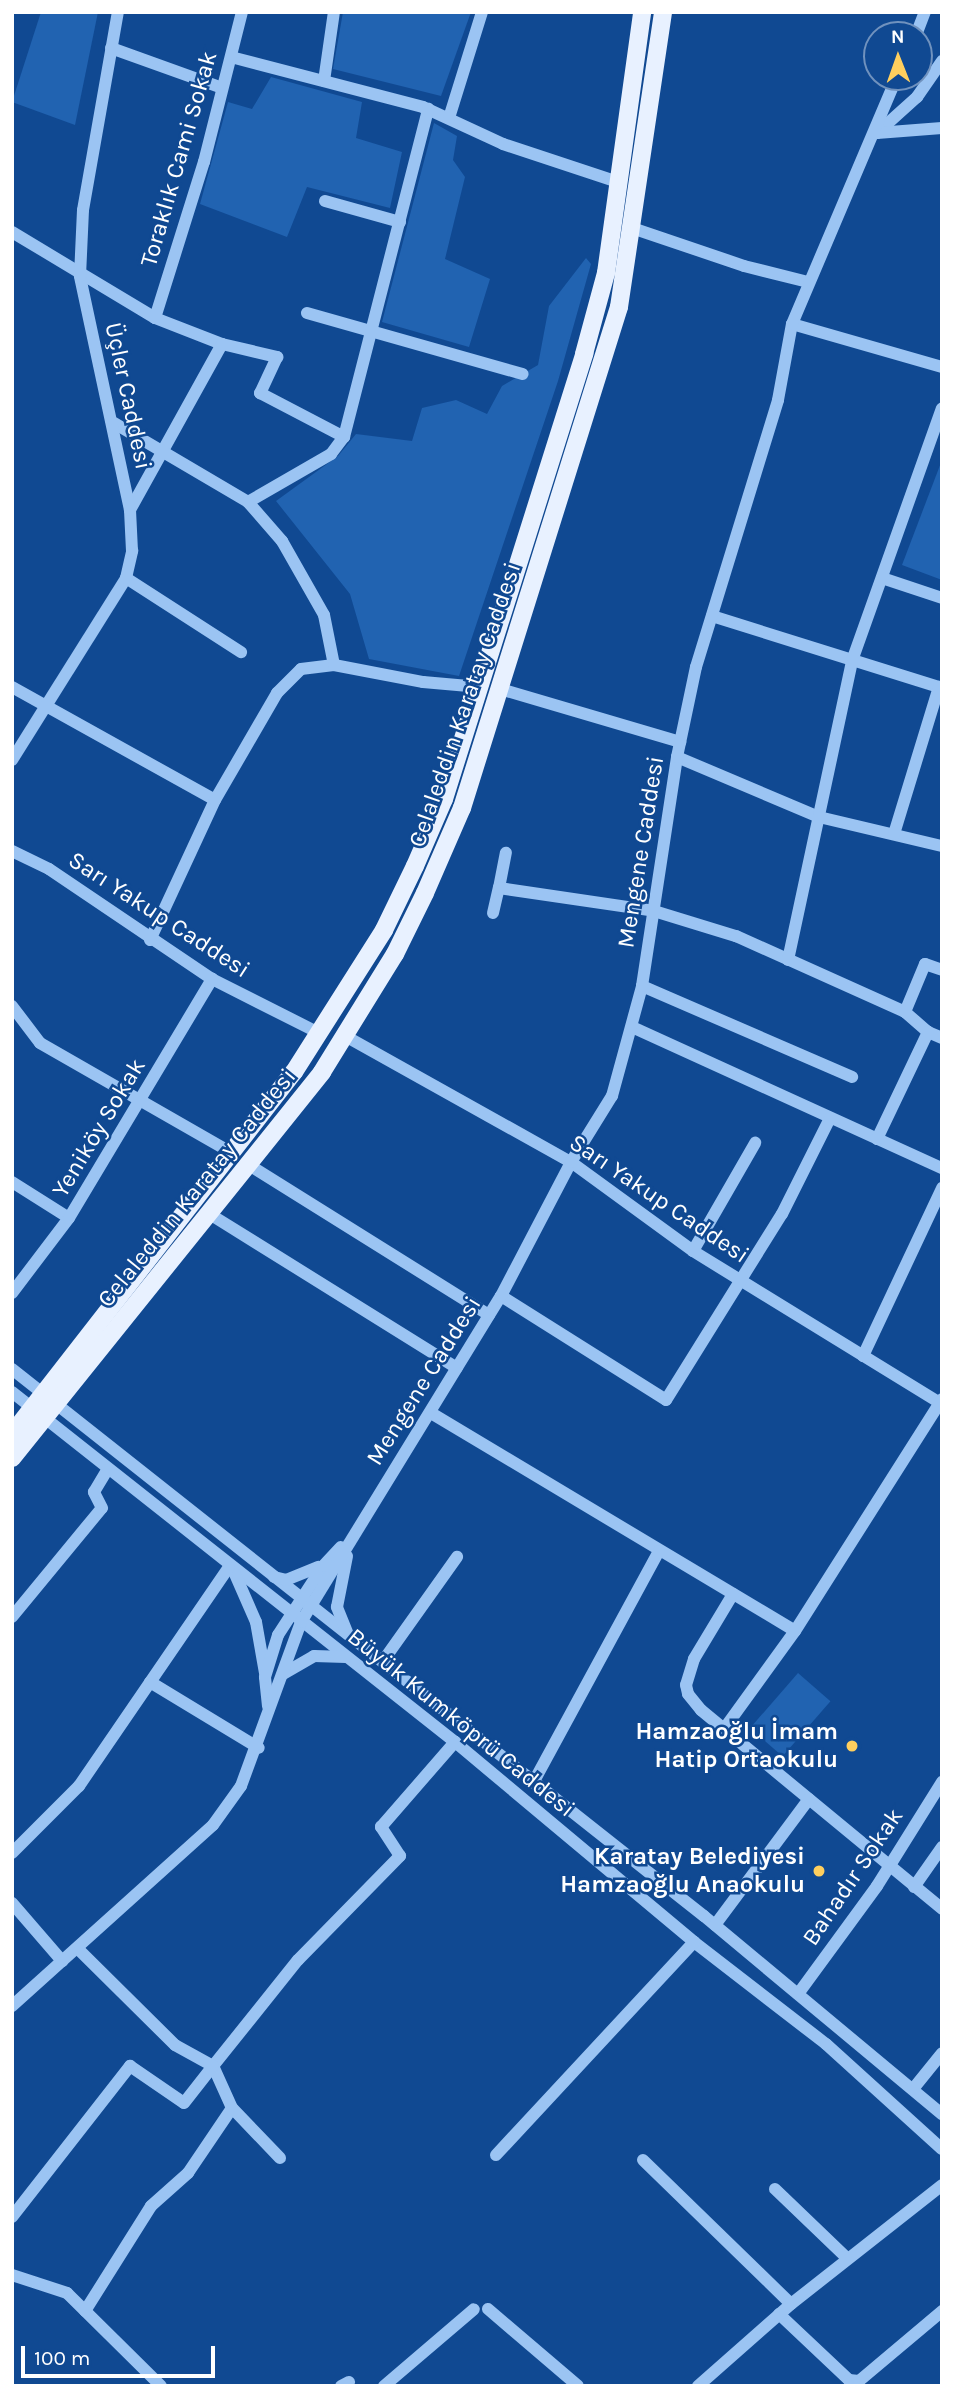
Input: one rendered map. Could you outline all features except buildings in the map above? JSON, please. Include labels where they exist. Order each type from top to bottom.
[{"type":"main road","name":"Celaleddin Karatay Caddesi","points":[[12,1434],[29,1407],[321,1034],[384,930],[415,866],[444,799],[588,340],[606,273],[642,12]]},
{"type":"main road","name":"Celaleddin Karatay Caddesi","points":[[12,1458],[249,1165],[346,1037],[425,893],[462,808],[619,307],[663,12]]},
{"type":"street","name":"Üçler Caddesi","points":[[12,760],[126,578],[132,551],[131,510],[80,276],[83,210],[118,12]]},
{"type":"street","name":"Toraklık Cami Sokak","points":[[155,317],[242,12]]},
{"type":"street","points":[[324,82],[334,12]]},
{"type":"street","points":[[449,118],[482,12]]},
{"type":"street","points":[[111,48],[222,88]]},
{"type":"street","points":[[231,57],[428,109],[503,144],[618,181]]},
{"type":"street","name":"Mengene Caddesi","points":[[876,133],[917,97],[942,61]]},
{"type":"street","name":"Mengene Caddesi","points":[[354,1535],[501,1296],[571,1162],[612,1096],[642,986],[680,742],[712,616],[778,400],[792,324],[892,91]]},
{"type":"street","points":[[248,502],[331,454],[344,437],[428,109]]},
{"type":"street","points":[[876,133],[942,128]]},
{"type":"street","points":[[326,201],[400,222]]},
{"type":"street","points":[[632,228],[744,266],[808,282]]},
{"type":"street","points":[[12,232],[80,276],[155,317],[222,344],[277,357],[260,393],[344,437]]},
{"type":"street","points":[[307,313],[523,374]]},
{"type":"street","points":[[792,324],[942,366]]},
{"type":"street","points":[[131,510],[222,344]]},
{"type":"street","points":[[788,960],[853,658],[942,408]]},
{"type":"street","points":[[114,423],[164,450],[248,502],[282,541],[324,615],[334,665]]},
{"type":"street","points":[[126,578],[241,652]]},
{"type":"street","points":[[882,578],[942,598]]},
{"type":"street","points":[[712,616],[853,658],[940,688],[894,834]]},
{"type":"street","points":[[150,940],[215,800],[277,693],[301,669],[334,665],[423,682],[480,687]]},
{"type":"street","points":[[12,687],[215,800]]},
{"type":"street","points":[[500,689],[680,742]]},
{"type":"street","points":[[677,757],[819,817],[942,846]]},
{"type":"street","name":"Sarı Yakup Caddesi","points":[[12,851],[49,869],[150,940],[212,979],[321,1034]]},
{"type":"street","points":[[493,913],[506,853]]},
{"type":"street","points":[[499,888],[654,911],[736,936],[905,1012],[928,1032],[942,1038]]},
{"type":"street","points":[[905,1012],[925,964],[942,970]]},
{"type":"street","name":"Yeniköy Sokak","points":[[12,1293],[69,1218],[212,979]]},
{"type":"street","points":[[642,986],[852,1077]]},
{"type":"street","points":[[12,1006],[40,1043],[142,1099],[230,1152]]},
{"type":"street","points":[[632,1027],[941,1166]]},
{"type":"street","points":[[877,1139],[928,1032]]},
{"type":"street","name":"Sarı Yakup Caddesi","points":[[346,1037],[571,1162],[693,1251],[941,1402]]},
{"type":"street","points":[[501,1296],[666,1400],[782,1214],[830,1118]]},
{"type":"street","points":[[693,1251],[725,1202],[755,1143]]},
{"type":"street","points":[[249,1165],[489,1315]]},
{"type":"street","points":[[12,1182],[69,1218]]},
{"type":"street","points":[[863,1356],[942,1188]]},
{"type":"street","points":[[208,1213],[457,1368]]},
{"type":"street","name":"Büyük Kumköprü Caddesi","points":[[12,1369],[270,1576],[383,1661],[533,1783],[715,1925],[942,2114]]},
{"type":"street","name":"Büyük Kumköprü Caddesi","points":[[12,1392],[43,1420],[231,1569],[356,1662],[455,1742],[694,1942],[826,2044],[942,2148]]},
{"type":"street","points":[[724,1729],[795,1631],[941,1402]]},
{"type":"street","points":[[431,1413],[795,1631]]},
{"type":"street","points":[[12,1617],[102,1508],[93,1492],[107,1470]]},
{"type":"street","points":[[265,1677],[290,1614],[323,1566],[354,1535]]},
{"type":"street","points":[[12,2006],[78,1949],[222,1814],[259,1748],[268,1710],[302,1622],[354,1535]]},
{"type":"street","points":[[348,1635],[337,1602],[354,1535]]},
{"type":"street","points":[[533,1783],[659,1551]]},
{"type":"street","points":[[383,1661],[457,1557]]},
{"type":"street","points":[[270,1576],[286,1580],[323,1566]]},
{"type":"street","points":[[12,1853],[79,1786],[231,1569],[256,1622],[268,1710]]},
{"type":"street","points":[[733,1594],[694,1659],[686,1685],[701,1710],[942,1909]]},
{"type":"street","points":[[282,1674],[314,1656],[339,1654],[356,1662]]},
{"type":"street","points":[[150,1682],[259,1748]]},
{"type":"street","points":[[12,2217],[130,2066],[184,2103],[298,1959],[400,1856],[381,1827],[455,1742]]},
{"type":"street","name":"Bahadır Sokak","points":[[798,1994],[890,1865],[942,1782]]},
{"type":"street","points":[[715,1925],[809,1799]]},
{"type":"street","points":[[914,1886],[942,1847]]},
{"type":"street","points":[[12,1903],[62,1961]]},
{"type":"street","points":[[496,2155],[694,1942]]},
{"type":"street","points":[[78,1949],[176,2045],[213,2066],[232,2108],[280,2158]]},
{"type":"street","points":[[913,2090],[942,2053]]},
{"type":"street","points":[[85,2311],[151,2206],[188,2173],[232,2108]]},
{"type":"street","points":[[643,2160],[791,2304]]},
{"type":"street","points":[[698,2386],[847,2258],[941,2187]]},
{"type":"street","points":[[775,2189],[847,2258]]},
{"type":"street","points":[[12,2275],[66,2293],[161,2386]]},
{"type":"street","points":[[384,2386],[474,2309]]},
{"type":"street","points":[[488,2309],[578,2386]]},
{"type":"street","points":[[779,2314],[849,2380],[859,2381],[942,2311]]},
{"type":"shaded area","points":[[41,12],[98,12],[75,125],[12,102]]},
{"type":"shaded area","points":[[343,12],[471,12],[441,96],[333,69]]},
{"type":"shaded area","points":[[271,77],[362,102],[356,138],[402,152],[390,208],[307,187],[287,237],[200,204],[228,102],[252,109]]},
{"type":"shaded area","points":[[434,123],[457,136],[453,160],[465,177],[445,259],[490,279],[469,347],[382,322]]},
{"type":"shaded area","points":[[586,258],[591,264],[558,381],[459,676],[369,659],[350,594],[276,501],[338,456],[356,434],[412,441],[422,408],[456,400],[487,414],[502,386],[538,365],[549,306]]},
{"type":"shaded area","points":[[942,460],[942,580],[902,565]]},
{"type":"shaded area","points":[[798,1673],[830,1701],[783,1756],[750,1728]]},
{"type":"place","name":"Hamzaoğlu İmam Hatip Ortaokulu","points":[[852,1746]]},
{"type":"place","name":"Karatay Belediyesi Hamzaoğlu Anaokulu","points":[[819,1871]]}]
